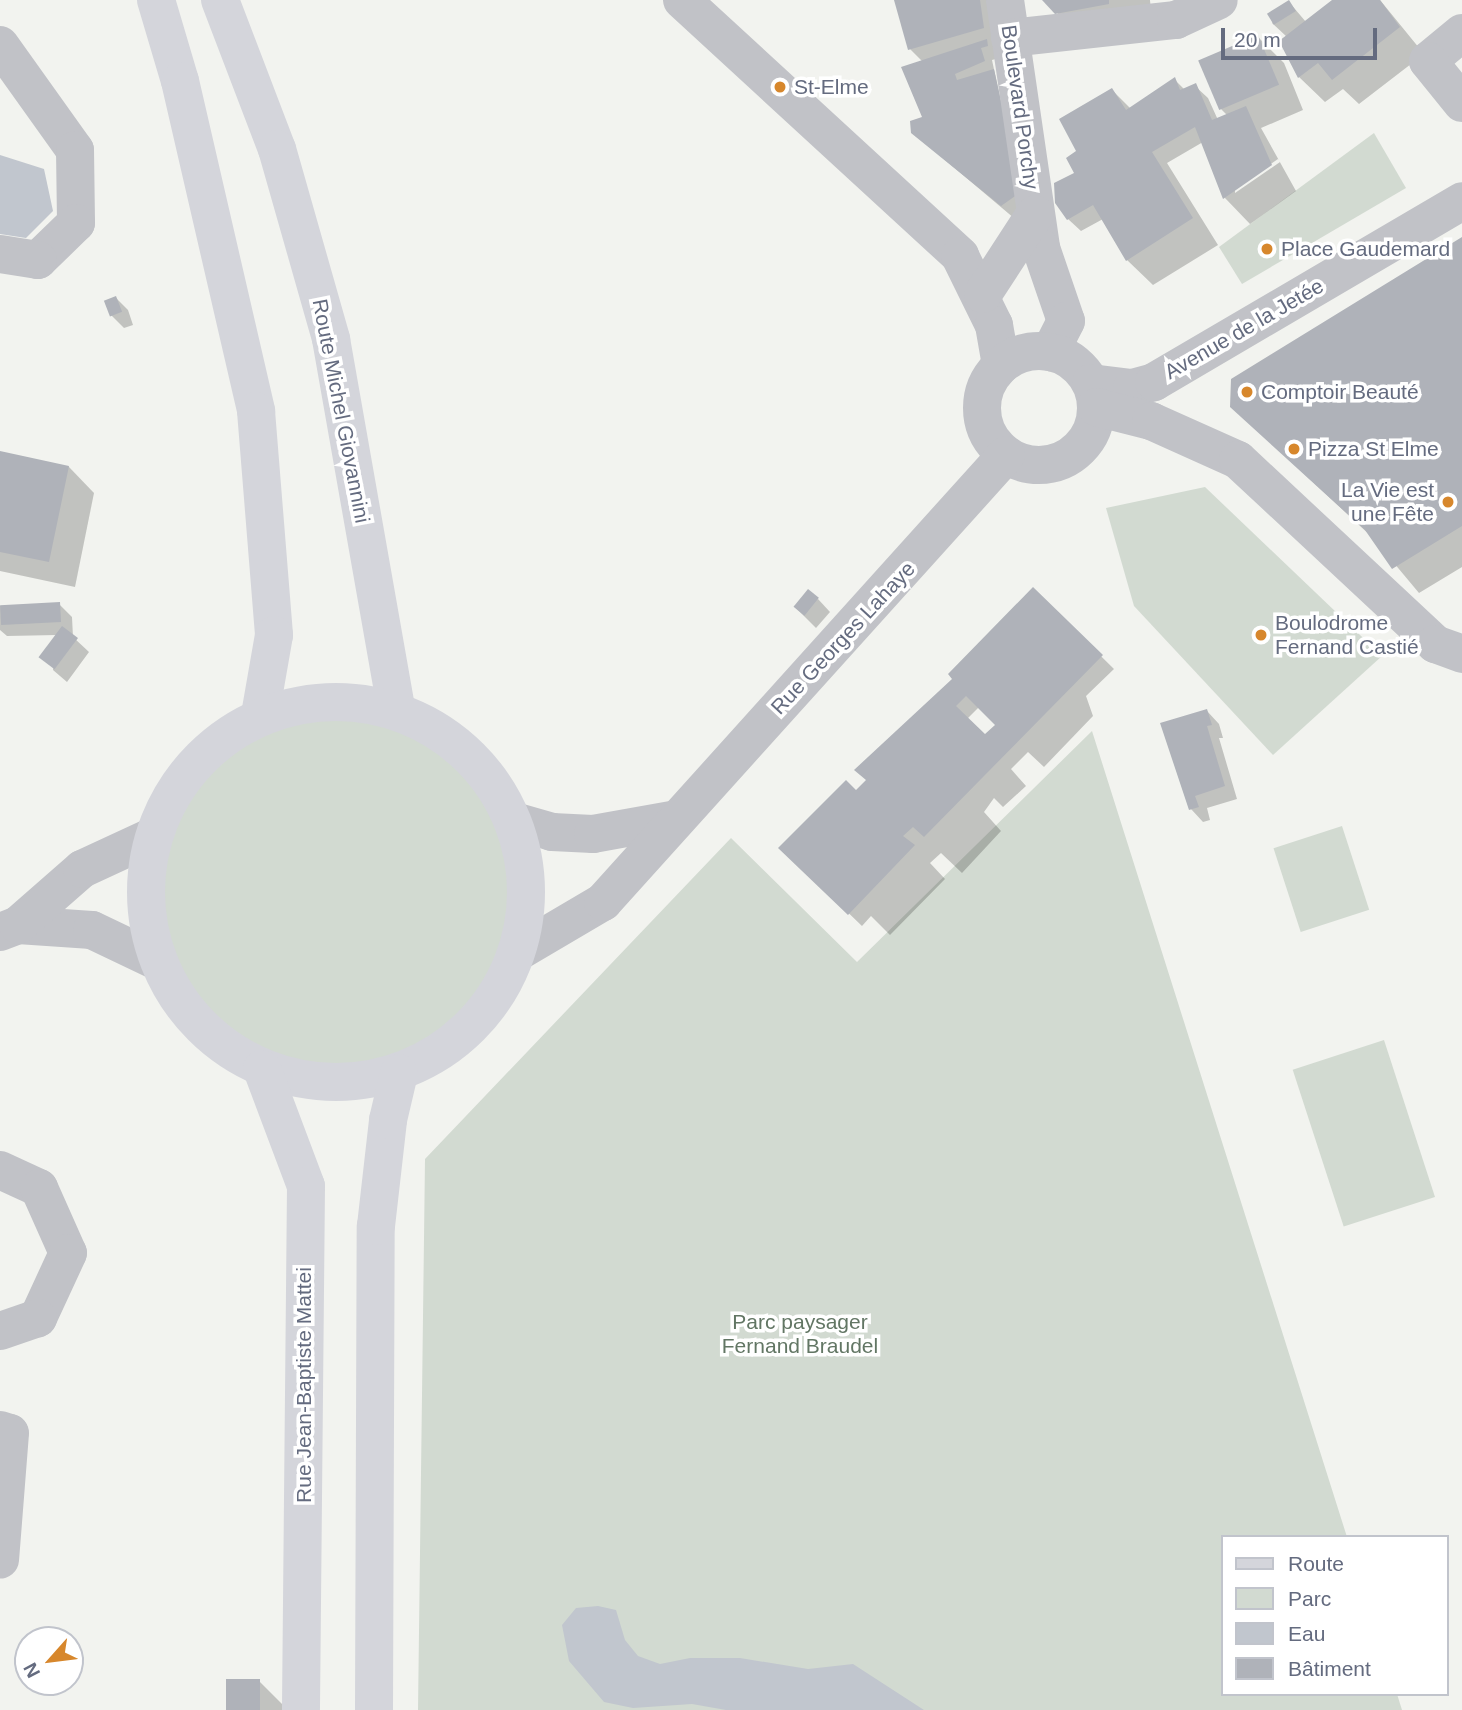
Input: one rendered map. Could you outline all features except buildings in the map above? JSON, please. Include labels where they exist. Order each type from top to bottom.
[{"type":"main road","points":[[156,0],[180,82],[256,411],[274,635],[260,715]]},
{"type":"main road","name":"Route Michel Giovannini","points":[[220,0],[277,149],[331,339],[396,709]]},
{"type":"main road","points":[[327,700],[396,709],[446,734],[487,773],[514,821],[527,886],[518,952],[492,1004],[451,1045],[399,1073],[354,1083],[307,1081],[262,1069],[228,1050],[199,1025],[176,995],[158,961],[148,920],[145,878],[153,836],[169,798],[193,764],[224,736],[260,715],[327,700]]},
{"type":"main road","name":"Rue Jean-Baptiste Mattei","points":[[262,1069],[306,1186],[301,1710]]},
{"type":"main road","points":[[374,1710],[376,1226],[388,1120],[399,1073]]},
{"type":"street","points":[[682,0],[960,256],[983,295],[1001,365]]},
{"type":"street","name":"Boulevard Porchy","points":[[1005,0],[1041,248],[1066,321],[1051,352]]},
{"type":"street","points":[[1010,38],[1176,20],[1219,0]]},
{"type":"street","points":[[1462,33],[1428,61],[1462,103]]},
{"type":"street","points":[[0,45],[75,149],[76,223],[38,260],[0,254]]},
{"type":"street","name":"Avenue de la Jetée","points":[[1093,395],[1154,382],[1462,201]]},
{"type":"street","name":"Boulevard Porchy","points":[[983,295],[1035,214]]},
{"type":"street","points":[[1093,395],[1088,437],[1065,460],[1034,465],[1006,455],[985,428],[982,411],[990,379],[1001,365],[1032,351],[1051,352],[1068,358],[1093,395],[1238,460],[1435,644],[1462,654]]},
{"type":"street","name":"Rue Georges Lahaye","points":[[518,952],[603,901],[1006,455]]},
{"type":"street","points":[[514,821],[552,832],[593,834],[676,819]]},
{"type":"street","points":[[9,928],[82,870],[153,836]]},
{"type":"street","points":[[9,928],[92,930],[158,961]]},
{"type":"street","points":[[0,1170],[39,1188],[68,1254],[38,1318],[0,1331]]},
{"type":"street","points":[[0,1430],[10,1433],[0,1560]]},
{"type":"green space","points":[[1374,133],[1406,188],[1242,284],[1219,247]]},
{"type":"green space","name":"Boulodrome Fernand Castié","points":[[1205,487],[1382,656],[1273,755],[1134,606],[1106,508]]},
{"type":"green space","points":[[317,702],[355,702],[391,710],[426,724],[471,757],[494,786],[512,819],[523,855],[526,892],[523,929],[512,965],[494,998],[471,1027],[442,1050],[409,1068],[355,1082],[317,1082],[281,1074],[246,1060],[215,1039],[189,1013],[168,982],[154,947],[146,911],[146,873],[154,837],[168,802],[189,771],[215,745],[246,724],[281,710]]},
{"type":"green space","name":"Parc paysager Fernand Braudel","points":[[1092,731],[1346,1535],[1220,1535],[1220,1696],[1398,1696],[1402,1710],[418,1710],[425,1159],[731,838],[857,962]]},
{"type":"green space","points":[[1342,826],[1369,910],[1301,932],[1274,848]]},
{"type":"green space","points":[[1384,1040],[1435,1197],[1344,1227],[1293,1070]]},
{"type":"water","points":[[0,155],[44,169],[53,211],[26,238],[0,234]]},
{"type":"water","points":[[598,1606],[616,1610],[625,1640],[638,1656],[660,1664],[690,1658],[740,1658],[808,1669],[853,1664],[924,1710],[726,1710],[692,1704],[633,1708],[604,1702],[569,1661],[562,1625],[576,1608]]},
{"type":"place","name":"St-Elme","points":[[780,87]]},
{"type":"place","name":"Place Gaudemard","points":[[1267,249]]},
{"type":"place","name":"Comptoir Beauté","points":[[1247,392]]},
{"type":"place","name":"Pizza St Elme","points":[[1294,449]]},
{"type":"place","name":"La Vie est une Fête","points":[[1448,502]]},
{"type":"place","name":"Boulodrome Fernand Castié","points":[[1261,635]]}]
